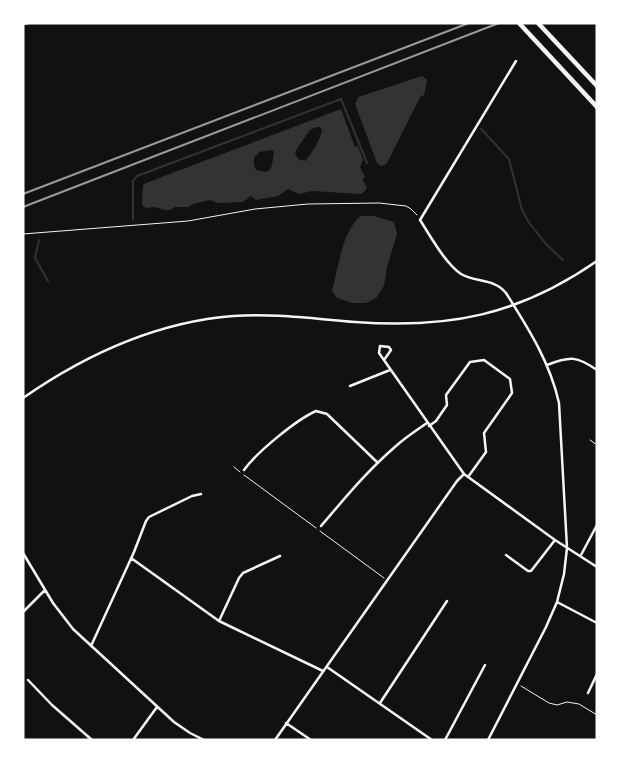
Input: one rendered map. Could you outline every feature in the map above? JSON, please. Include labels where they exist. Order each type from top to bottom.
[{"type":"highway","points":[[519,23],[597,107]]},
{"type":"highway","points":[[538,23],[597,86]]},
{"type":"street","points":[[23,24],[28,23]]},
{"type":"street","points":[[488,740],[556,602],[564,574],[567,548],[561,421],[555,384],[547,365],[506,293],[497,284],[473,279],[455,269],[420,220],[516,61]]},
{"type":"street","points":[[23,398],[113,347],[184,323],[218,317],[258,315],[382,324],[453,321],[514,306],[554,287],[597,261]]},
{"type":"street","points":[[547,365],[570,357],[597,370]]},
{"type":"street","points":[[384,360],[468,478],[597,567]]},
{"type":"street","points":[[321,526],[400,442],[436,421],[447,405],[446,395],[470,362],[481,360],[487,361],[510,379],[512,393],[484,433],[486,452],[468,478]]},
{"type":"street","points":[[350,386],[390,370]]},
{"type":"street","points":[[244,470],[286,432],[316,411],[327,414],[378,463]]},
{"type":"street","points":[[275,740],[464,474]]},
{"type":"street","points":[[91,646],[146,521],[149,517],[201,494]]},
{"type":"street","points":[[581,555],[597,525]]},
{"type":"street","points":[[506,555],[531,571],[555,540]]},
{"type":"street","points":[[23,553],[66,620],[91,646],[157,707],[190,733],[204,740]]},
{"type":"street","points":[[219,621],[243,573],[280,556]]},
{"type":"street","points":[[131,558],[219,621],[323,671]]},
{"type":"street","points":[[23,612],[45,590]]},
{"type":"street","points":[[380,703],[447,601]]},
{"type":"street","points":[[556,602],[597,622]]},
{"type":"street","points":[[445,740],[485,665]]},
{"type":"street","points":[[327,667],[432,740]]},
{"type":"street","points":[[587,693],[597,674]]},
{"type":"street","points":[[28,680],[92,740]]},
{"type":"street","points":[[133,740],[157,707]]},
{"type":"street","points":[[286,723],[310,740]]},
{"type":"lane","points":[[590,440],[597,445]]},
{"type":"path","points":[[23,234],[188,221],[255,209],[317,203],[406,206],[420,220]]},
{"type":"path","points":[[234,467],[387,580]]},
{"type":"path","points":[[517,684],[549,703],[579,704],[597,715]]},
{"type":"shaded area","points":[[422,76],[427,80],[424,95],[420,97],[387,163],[381,166],[377,163],[355,104],[358,97]]},
{"type":"shaded area","points":[[341,109],[355,147],[358,146],[363,160],[360,167],[365,177],[362,180],[367,187],[361,194],[312,191],[299,194],[288,189],[278,196],[256,200],[251,196],[243,202],[217,203],[210,200],[167,210],[146,208],[142,205],[143,185]],"holes":[[[316,127],[322,130],[315,147],[305,161],[298,159],[296,150],[310,130]],[[259,152],[274,152],[270,170],[256,170],[254,158]]]},
{"type":"shaded area","points":[[360,216],[374,216],[394,222],[397,234],[384,286],[377,297],[366,303],[352,303],[337,298],[332,291],[345,241]]},
{"type":"waterway","points":[[133,220],[133,181],[137,176],[341,99],[367,163]]},
{"type":"waterway","points":[[481,129],[509,159],[522,210],[530,224],[563,260]]},
{"type":"waterway","points":[[39,240],[35,258],[48,281]]},
{"type":"railway","points":[[23,194],[469,23]]},
{"type":"railway","points":[[23,207],[499,23]]}]
